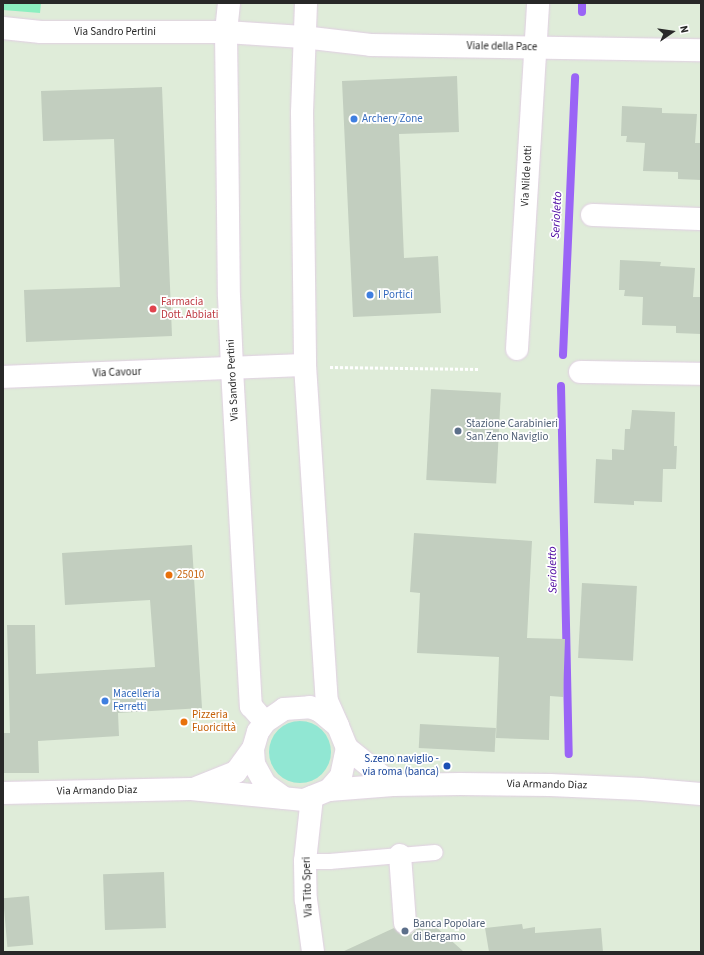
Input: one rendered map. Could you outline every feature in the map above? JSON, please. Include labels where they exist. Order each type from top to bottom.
[{"type":"street","name":"Via Sandro Pertini","points":[[229,3],[226,32],[229,296],[232,369],[251,706],[265,722]]},
{"type":"street","points":[[306,3],[303,37],[302,113],[327,701],[338,726]]},
{"type":"street","name":"Via Nilde Iotti","points":[[517,349],[538,3]]},
{"type":"street","name":"Via Sandro Pertini","points":[[3,28],[42,32],[226,32],[303,37]]},
{"type":"street","name":"Viale della Pace","points":[[303,37],[371,45],[701,50]]},
{"type":"street","points":[[592,215],[701,220]]},
{"type":"street","name":"Via Cavour","points":[[3,377],[313,366]]},
{"type":"street","points":[[580,372],[701,374]]},
{"type":"street","name":"Via Armando Diaz","points":[[191,789],[236,772],[253,749],[258,732],[265,722],[284,709],[310,707],[320,711],[338,726],[347,748],[393,785]]},
{"type":"street","points":[[321,794],[341,776],[347,748]]},
{"type":"street","name":"Via Armando Diaz","points":[[253,749],[254,764],[264,784],[284,798]]},
{"type":"street","name":"Via Armando Diaz","points":[[3,793],[191,789],[304,800],[321,794],[393,785],[550,785],[641,789],[701,794]]},
{"type":"street","name":"Via Tito Speri","points":[[312,952],[306,900],[305,861],[321,794]]},
{"type":"street","points":[[400,855],[405,923]]},
{"type":"lane","points":[[305,861],[329,861],[435,852]]},
{"type":"path","points":[[313,366],[479,368]]},
{"type":"shaded area","points":[[300,721],[312,724],[322,730],[328,740],[331,752],[328,764],[322,774],[312,780],[300,783],[288,780],[278,774],[272,764],[269,752],[272,740],[278,730],[288,724]]},
{"type":"green space","points":[[3,3],[41,3],[40,13],[3,10]]},
{"type":"building","points":[[457,76],[459,132],[399,134],[404,258],[438,256],[441,313],[353,317],[342,81]]},
{"type":"building","points":[[162,87],[172,336],[26,342],[24,290],[120,287],[114,139],[43,141],[41,91]]},
{"type":"building","points":[[622,106],[662,108],[662,113],[697,114],[695,143],[701,143],[701,180],[678,179],[678,172],[643,171],[645,143],[626,142],[627,136],[621,136]]},
{"type":"building","points":[[620,260],[661,262],[660,266],[695,268],[693,297],[701,297],[701,334],[676,333],[676,326],[642,325],[643,297],[624,296],[625,290],[619,290]]},
{"type":"building","points":[[431,389],[501,393],[496,484],[426,480]]},
{"type":"building","points":[[632,410],[675,412],[674,446],[677,446],[676,469],[663,469],[662,502],[634,501],[634,505],[594,503],[596,459],[612,460],[612,449],[624,450],[625,429],[630,429]]},
{"type":"building","points":[[414,533],[532,541],[527,638],[565,639],[563,697],[550,696],[549,740],[496,738],[499,657],[417,653],[420,593],[410,592]]},
{"type":"building","points":[[192,545],[202,708],[118,713],[119,736],[38,741],[39,773],[3,773],[3,733],[10,733],[7,625],[35,625],[36,674],[155,667],[150,600],[65,605],[62,553]]},
{"type":"building","points":[[582,583],[637,586],[633,661],[578,658]]},
{"type":"building","points":[[420,724],[496,728],[495,752],[419,748]]},
{"type":"building","points":[[164,872],[166,928],[105,930],[103,874]]},
{"type":"building","points":[[29,896],[33,945],[7,947],[3,898]]},
{"type":"building","points":[[417,922],[428,923],[436,927],[464,952],[342,952],[394,928],[400,934],[412,934],[416,929]]},
{"type":"building","points":[[522,924],[523,929],[535,927],[535,933],[601,928],[603,952],[489,952],[485,928]]},
{"type":"waterway","name":"Serioletto","points":[[582,3],[582,12]]},
{"type":"waterway","name":"Serioletto","points":[[563,355],[575,77]]},
{"type":"waterway","name":"Serioletto","points":[[561,386],[569,754]]},
{"type":"place","name":"Archery Zone","points":[[354,119]]},
{"type":"place","name":"I Portici","points":[[370,295]]},
{"type":"place","name":"Farmacia Dott. Abbiati","points":[[153,309]]},
{"type":"place","name":"Stazione Carabinieri San Zeno Naviglio","points":[[458,431]]},
{"type":"place","name":"25010","points":[[169,575]]},
{"type":"place","name":"Macelleria Ferretti","points":[[105,701]]},
{"type":"place","name":"Pizzeria Fuoricittà","points":[[184,722]]},
{"type":"place","name":"S.zeno naviglio - via roma (banca)","points":[[447,766]]},
{"type":"place","name":"Banca Popolare di Bergamo","points":[[405,931]]}]
